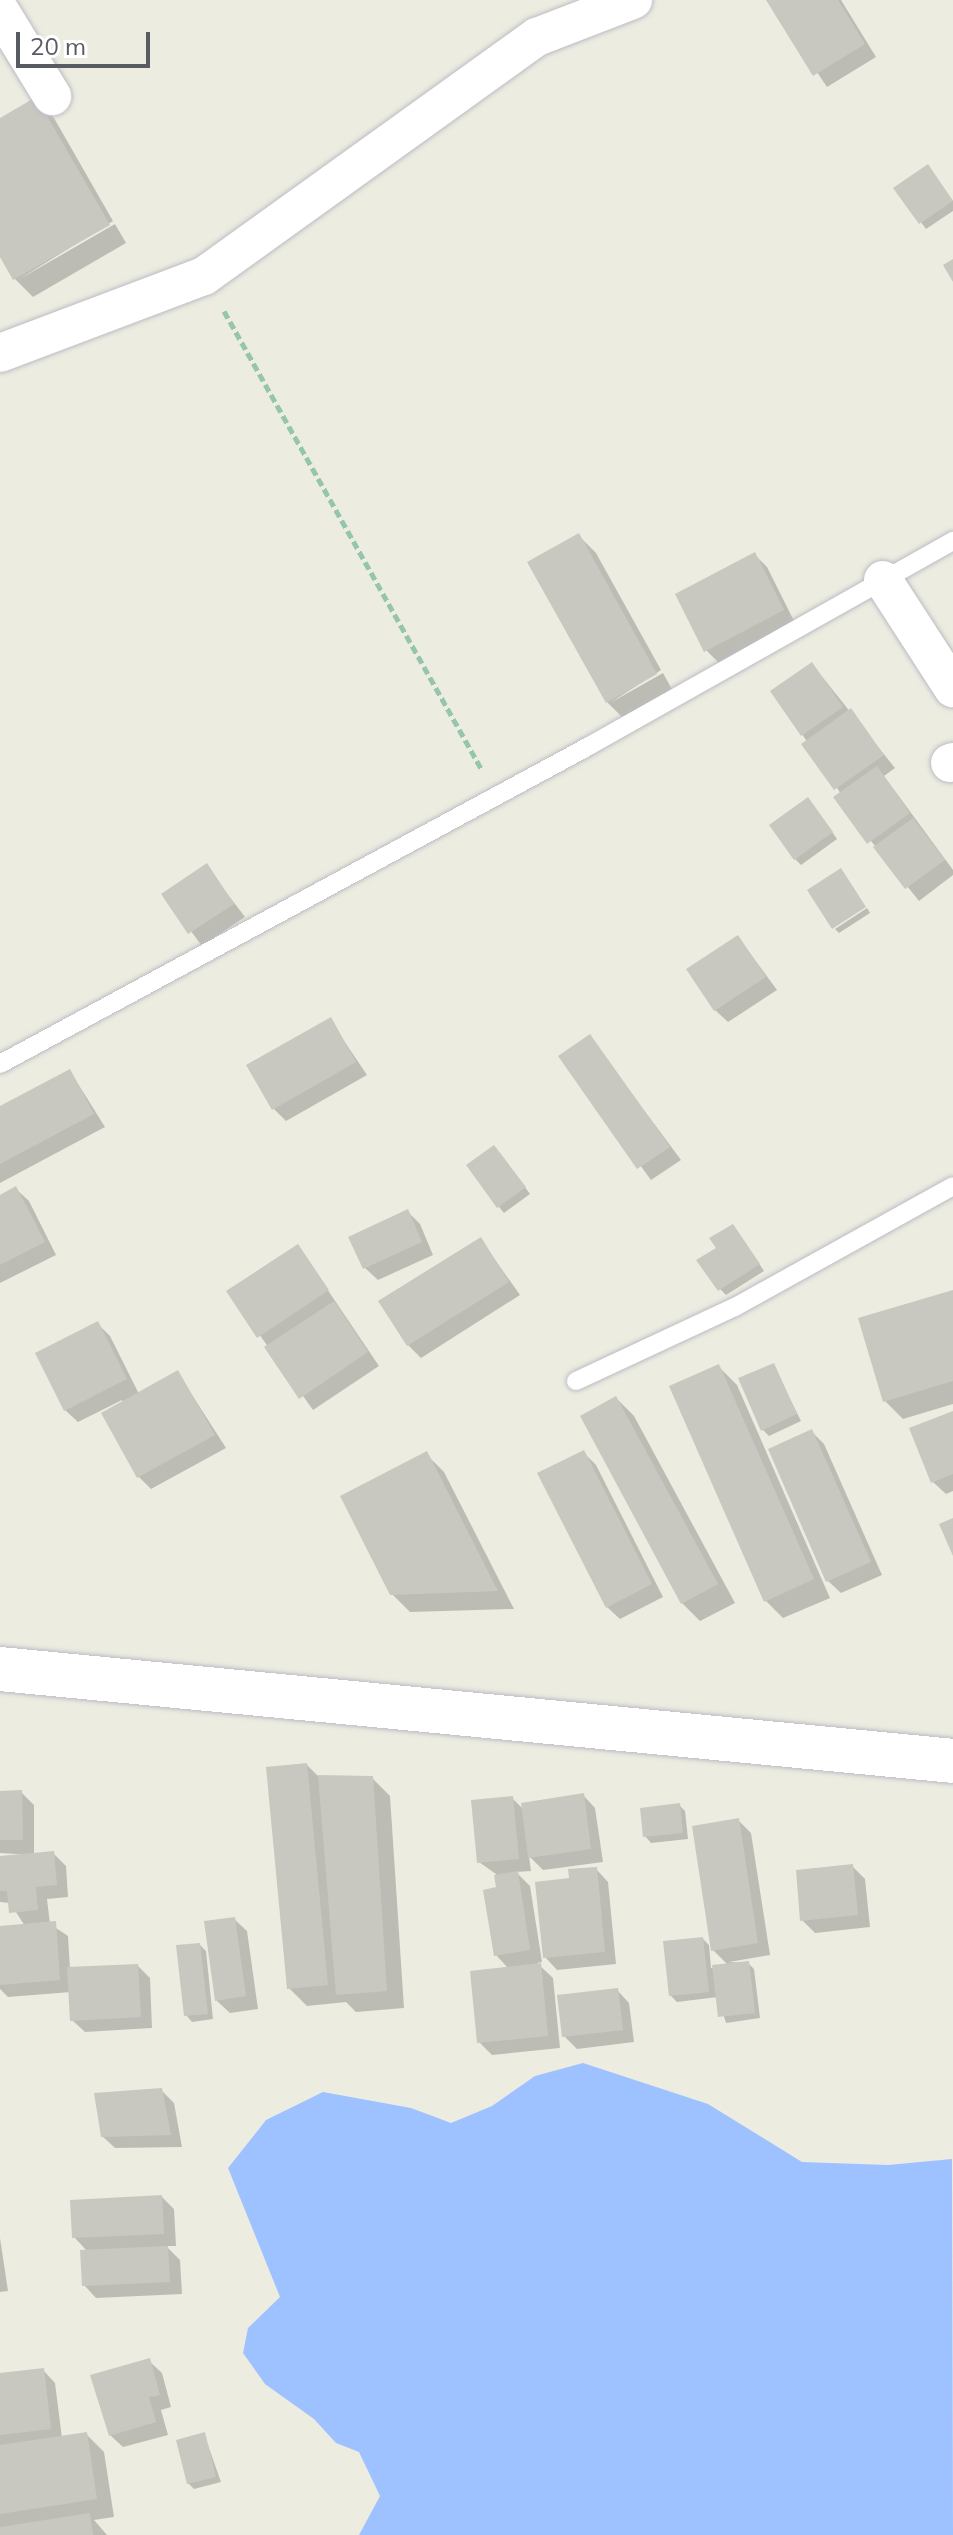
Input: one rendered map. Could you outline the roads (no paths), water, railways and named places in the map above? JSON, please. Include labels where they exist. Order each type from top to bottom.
[{"type":"main road","points":[[0,1669],[953,1761]]},
{"type":"street","points":[[0,353],[204,276],[537,37],[633,0]]},
{"type":"street","points":[[0,11],[52,96]]},
{"type":"street","points":[[883,580],[953,688]]},
{"type":"lane","points":[[0,1064],[496,795],[953,541]]},
{"type":"lane","points":[[576,1381],[735,1307],[953,1186]]},
{"type":"water","points":[[583,2063],[708,2104],[802,2162],[888,2165],[952,2159],[953,2535],[359,2535],[380,2496],[359,2452],[336,2443],[314,2419],[265,2384],[243,2353],[248,2328],[280,2297],[228,2168],[266,2120],[323,2092],[411,2108],[451,2123],[492,2106],[535,2076]]}]
